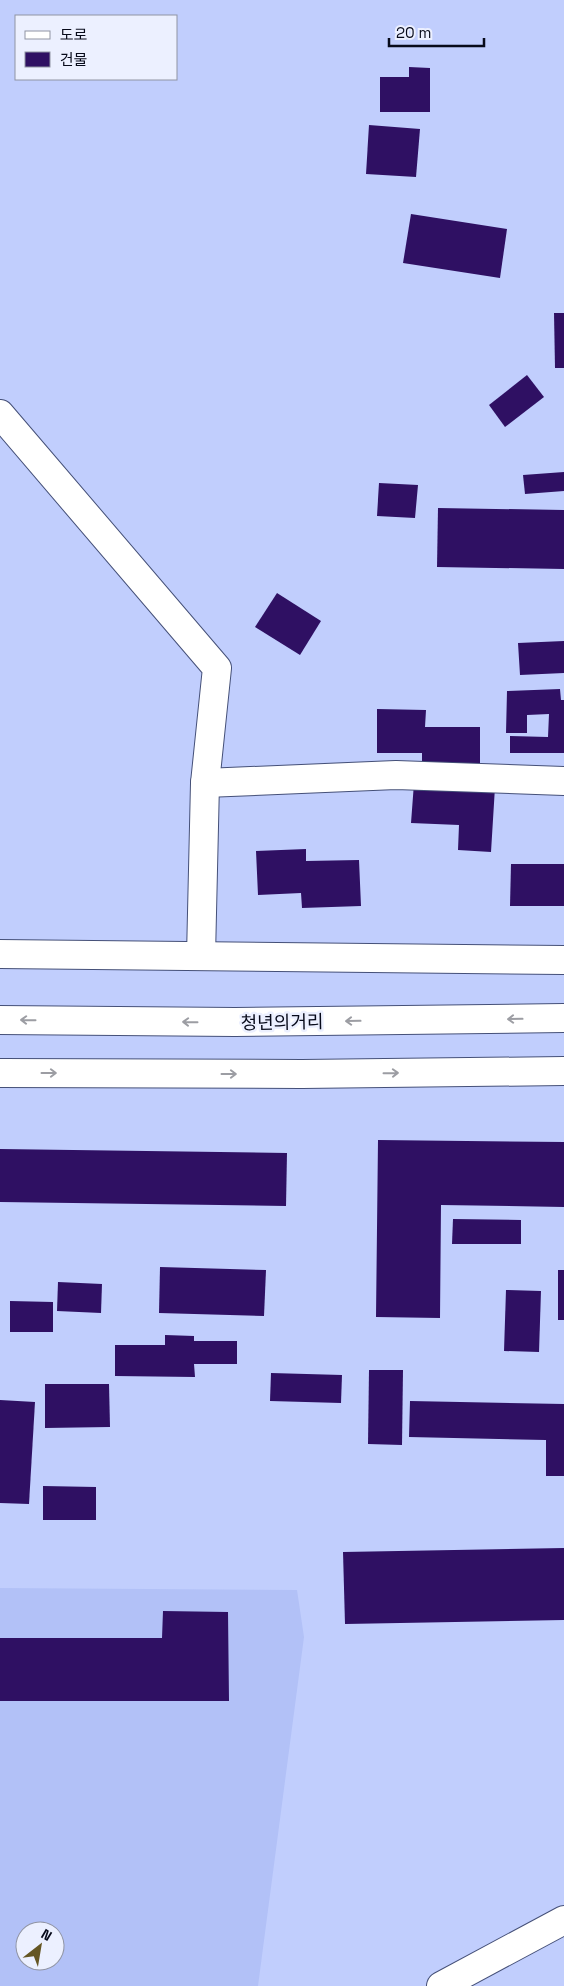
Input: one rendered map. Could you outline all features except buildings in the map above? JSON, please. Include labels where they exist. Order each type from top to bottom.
[{"type":"street","points":[[0,414],[217,668],[205,783],[201,956]]},
{"type":"street","points":[[205,783],[396,776],[564,781]]},
{"type":"street","points":[[0,954],[564,960]]},
{"type":"street","name":"청년의거리","points":[[0,1020],[235,1022],[564,1018]]},
{"type":"street","points":[[0,1073],[302,1074],[564,1071]]},
{"type":"street","points":[[441,1986],[564,1920]]},
{"type":"shaded area","points":[[0,1588],[297,1590],[304,1637],[258,1986],[0,1986]]}]
